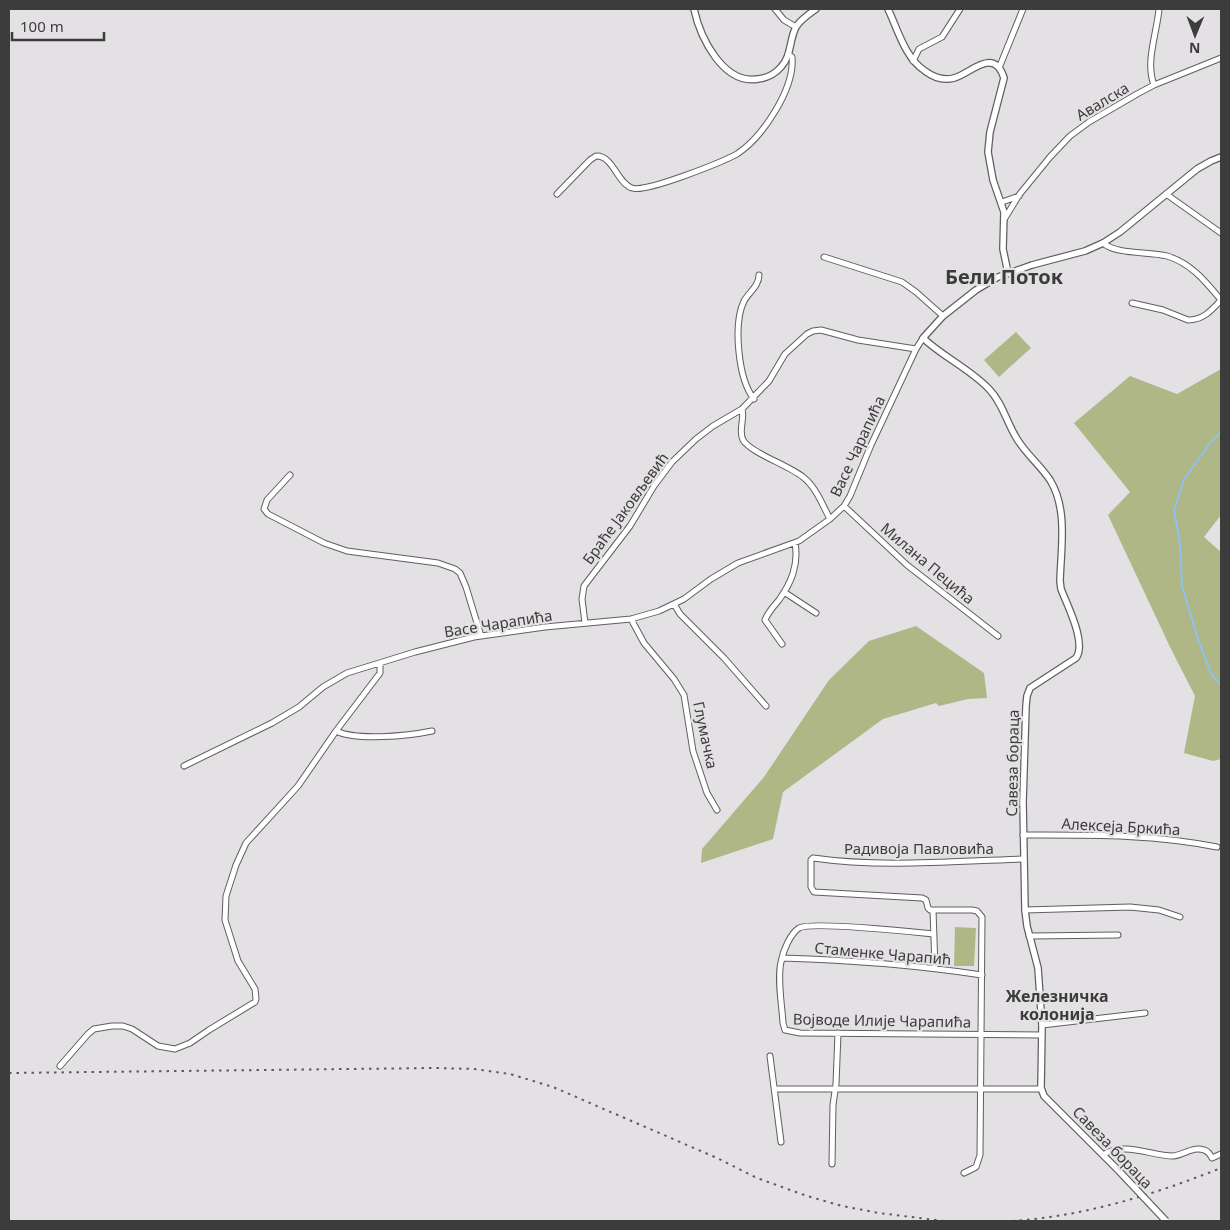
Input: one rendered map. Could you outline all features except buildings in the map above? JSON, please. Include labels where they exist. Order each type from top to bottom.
[{"type":"street","points":[[694,9],[714,55],[723,67],[736,76],[755,80],[770,76],[781,67],[788,54],[796,26],[816,9]]},
{"type":"street","points":[[775,9],[784,20],[796,26]]},
{"type":"street","points":[[888,9],[913,61],[926,72],[944,79],[959,76],[981,64],[992,64],[999,68],[1004,78],[990,132],[988,152],[993,180],[1002,202]]},
{"type":"street","points":[[913,61],[919,49],[942,37],[960,9]]},
{"type":"street","points":[[999,68],[1023,9]]},
{"type":"street","points":[[1154,85],[1151,77],[1151,65],[1159,9]]},
{"type":"street","points":[[557,194],[596,156],[604,158],[626,184],[637,189],[657,184],[738,154],[745,149],[768,123],[779,103],[792,72],[792,57],[788,54]]},
{"type":"street","name":"Авалска","points":[[1005,218],[1019,195],[1070,136],[1107,111],[1154,85],[1221,58]]},
{"type":"street","name":"Васе Чарапића","points":[[184,766],[272,723],[299,707],[323,687],[347,674],[441,645],[481,636],[631,619],[684,599],[710,579],[738,563],[794,543],[830,519],[844,506],[853,490],[871,445],[916,349],[923,338],[943,316],[976,290],[998,277],[1085,252],[1103,243],[1120,232],[1197,169],[1221,157]]},
{"type":"street","points":[[1166,194],[1221,233]]},
{"type":"street","name":"Авалска","points":[[1008,273],[1002,249],[1005,218],[1002,202],[1019,195]]},
{"type":"street","points":[[1103,243],[1110,248],[1160,255],[1179,261],[1198,274],[1221,300],[1206,315],[1194,320],[1188,320],[1162,310],[1132,303]]},
{"type":"street","points":[[824,257],[902,282],[943,316]]},
{"type":"street","points":[[754,399],[748,388],[741,364],[738,331],[744,302],[756,284],[759,275]]},
{"type":"street","name":"Браће Јаковљевић","points":[[585,623],[582,598],[584,586],[630,526],[660,477],[696,439],[754,399],[769,381],[784,354],[799,341],[813,331],[826,331],[858,340],[916,349]]},
{"type":"street","name":"Савеза бораца","points":[[923,338],[936,350],[989,388],[1022,448],[1049,478],[1059,500],[1062,529],[1061,589],[1080,639],[1080,652],[1076,658],[1035,684],[1028,691],[1023,802],[1025,910],[1029,936],[1038,968],[1042,1025],[1041,1090],[1044,1096],[1166,1221]]},
{"type":"street","points":[[742,409],[744,414],[741,433],[746,444],[786,466],[809,482],[830,519]]},
{"type":"street","points":[[290,475],[266,502],[264,509],[268,514],[324,543],[347,551],[372,556],[438,563],[456,569],[460,573],[466,587],[481,636]]},
{"type":"street","name":"Милана Пецића","points":[[844,506],[907,565],[998,636]]},
{"type":"street","points":[[782,644],[765,620],[793,575],[796,555],[794,543]]},
{"type":"street","points":[[784,592],[816,613]]},
{"type":"street","points":[[674,604],[680,614],[724,658],[766,706]]},
{"type":"street","name":"Глумачка","points":[[631,619],[644,643],[674,679],[684,695],[693,751],[707,793],[717,810]]},
{"type":"street","points":[[60,1066],[94,1029],[123,1026],[158,1046],[175,1049],[190,1043],[255,1002],[255,989],[252,981],[238,961],[227,931],[225,916],[226,896],[246,843],[298,786],[336,731],[380,673],[380,663]]},
{"type":"street","points":[[336,731],[358,736],[412,735],[432,731]]},
{"type":"street","name":"Алексеја Бркића","points":[[1023,835],[1138,836],[1178,840],[1217,847]]},
{"type":"street","name":"Радивоја Павловића","points":[[933,910],[928,908],[927,901],[924,898],[812,891],[810,887],[811,859],[906,863],[1024,859]]},
{"type":"street","points":[[1025,910],[1130,907],[1159,910],[1180,917]]},
{"type":"street","points":[[935,968],[933,910],[972,910],[981,915],[983,919],[979,1161],[976,1167],[964,1173]]},
{"type":"street","name":"Војводе Илије Чарапића","points":[[934,934],[809,926],[799,928],[788,943],[780,967],[783,1026],[785,1030],[800,1033],[1042,1035]]},
{"type":"street","points":[[1029,936],[1118,935]]},
{"type":"street","name":"Стаменке Чарапић","points":[[782,958],[844,960],[935,968],[982,975]]},
{"type":"street","points":[[1042,1025],[1145,1013]]},
{"type":"street","points":[[832,1164],[833,1105],[838,1033]]},
{"type":"street","points":[[770,1056],[782,1142]]},
{"type":"street","points":[[775,1089],[1041,1090]]},
{"type":"street","points":[[1103,1155],[1110,1151],[1129,1150],[1174,1156],[1198,1149],[1206,1150],[1212,1158],[1221,1154]]},
{"type":"green space","points":[[1016,332],[1031,348],[999,377],[984,360]]},
{"type":"green space","points":[[1221,369],[1221,515],[1204,537],[1221,552],[1221,759],[1213,761],[1184,753],[1195,696],[1108,515],[1130,492],[1074,423],[1130,376],[1177,394]]},
{"type":"green space","points":[[916,626],[984,673],[987,698],[968,699],[939,706],[936,703],[883,719],[783,792],[773,839],[701,863],[702,849],[764,777],[829,680],[869,641]]},
{"type":"green space","points":[[955,927],[976,928],[974,966],[954,966]]},
{"type":"waterway","name":"Бели Поток","points":[[1221,432],[1211,442],[1184,479],[1174,511],[1180,543],[1182,586],[1211,674],[1221,685]]},
{"type":"railway","points":[[9,1073],[434,1068],[474,1069],[510,1074],[553,1087],[717,1158],[757,1178],[807,1196],[842,1206],[879,1213],[944,1221]]},
{"type":"railway","points":[[1012,1221],[1066,1214],[1118,1203],[1170,1187],[1221,1168]]},
{"type":"district","name":"Бели Поток","points":[[1004,276]]},
{"type":"district","name":"Железничка колонија","points":[[1057,1005]]}]
